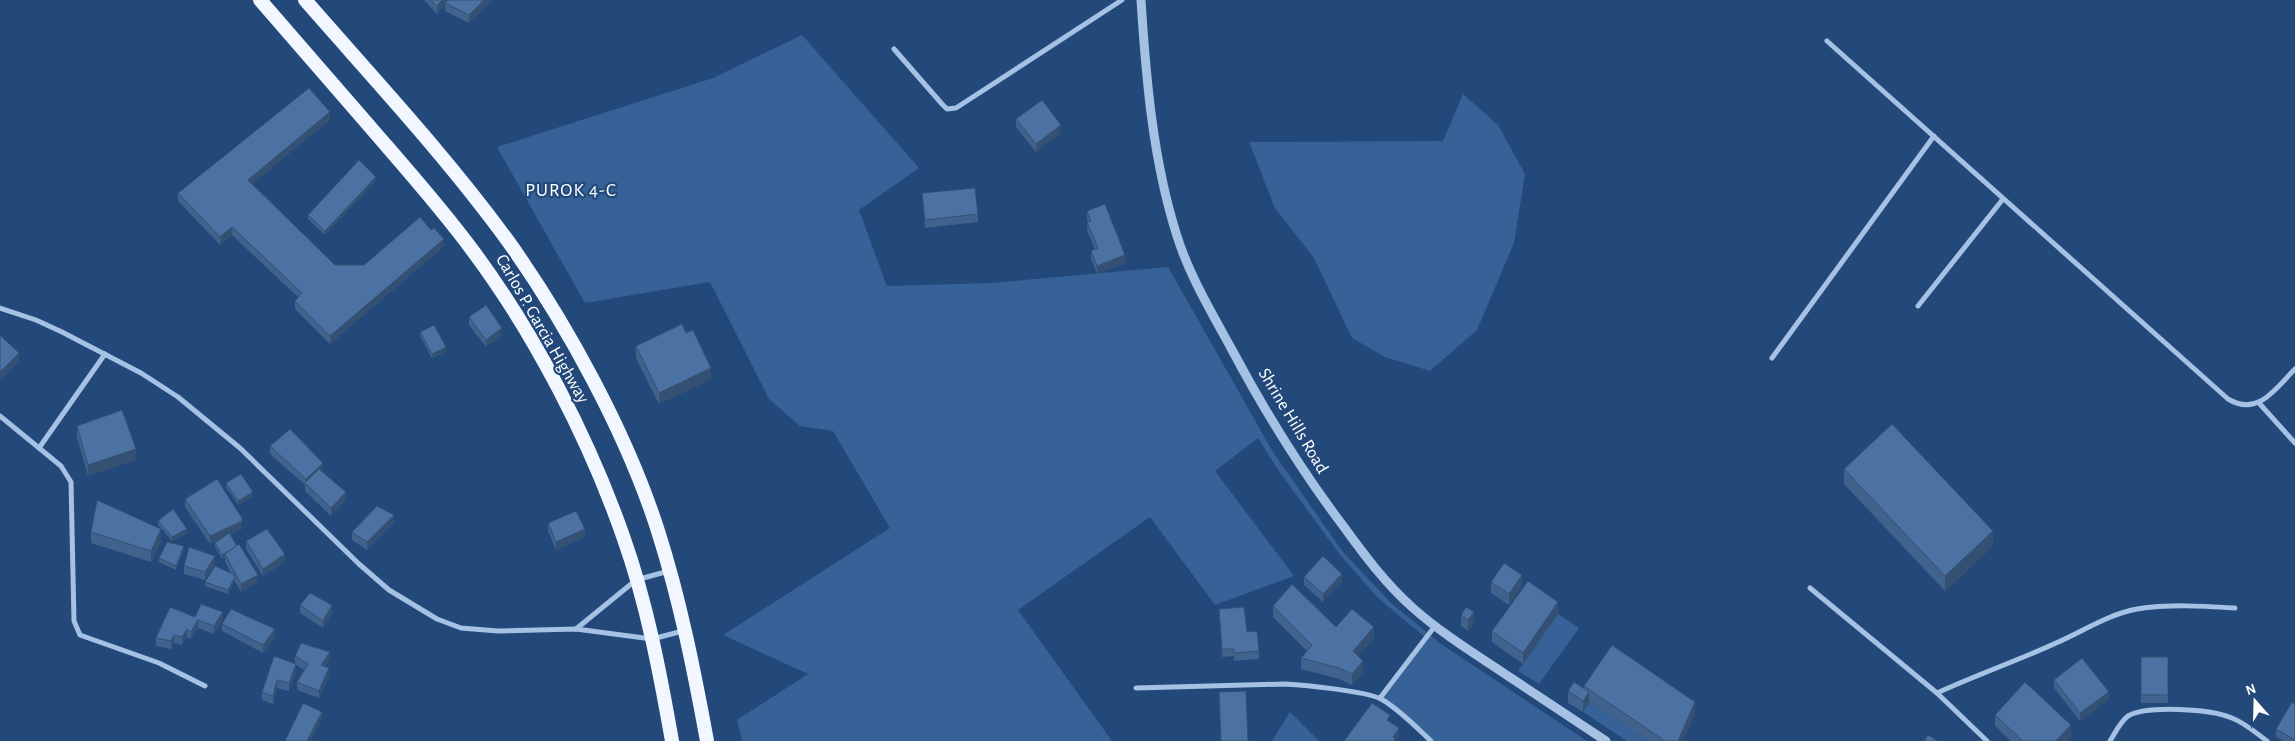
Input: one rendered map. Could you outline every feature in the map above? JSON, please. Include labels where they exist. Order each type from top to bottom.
[{"type":"highway","name":"Carlos P. Garcia Highway","points":[[260,0],[412,174],[474,252],[526,331],[582,438],[611,504],[636,580],[652,639],[672,741]]},
{"type":"highway","name":"Carlos P. Garcia Highway","points":[[305,0],[446,161],[507,240],[556,315],[614,425],[640,483],[657,529],[685,630],[707,741]]},
{"type":"street","points":[[894,49],[942,104],[947,108],[956,108],[1122,0]]},
{"type":"street","name":"Shrine Hills Road","points":[[1141,0],[1151,110],[1158,157],[1177,238],[1211,312],[1257,395],[1309,481],[1390,586],[1435,626],[1606,741]]},
{"type":"street","points":[[1827,41],[2218,392],[2238,405],[2259,403],[2295,369]]},
{"type":"street","points":[[1772,358],[1934,136]]},
{"type":"street","points":[[1918,306],[2003,199]]},
{"type":"street","points":[[0,308],[36,320],[105,354],[178,397],[208,419],[240,448],[359,564],[389,590],[437,619],[461,628],[498,631],[576,629],[652,639],[685,630]]},
{"type":"street","points":[[39,448],[105,354]]},
{"type":"street","points":[[2259,403],[2295,443]]},
{"type":"street","points":[[0,416],[61,466],[71,482],[76,629],[87,638],[145,657],[205,686]]},
{"type":"street","points":[[576,629],[636,580],[670,571]]},
{"type":"street","points":[[1810,588],[1937,693],[1987,741]]},
{"type":"street","points":[[1937,693],[1978,674],[2058,642],[2106,617],[2136,609],[2178,605],[2235,608]]},
{"type":"street","points":[[1380,698],[1435,626]]},
{"type":"street","points":[[1136,688],[1285,684],[1306,685],[1380,698],[1431,741]]},
{"type":"street","points":[[2110,741],[2120,724],[2136,712],[2191,710],[2211,712],[2232,718],[2268,741]]},
{"type":"shaded area","points":[[802,35],[919,168],[859,210],[887,286],[992,283],[1168,267],[1273,452],[1343,552],[1391,603],[1441,644],[1587,741],[1431,741],[1380,698],[1426,638],[1378,598],[1341,556],[1278,470],[1258,438],[1215,471],[1294,576],[1215,605],[1150,517],[1018,610],[1112,741],[742,741],[737,720],[808,674],[723,635],[890,528],[833,431],[800,426],[769,399],[710,282],[585,303],[497,147],[713,78]]},
{"type":"shaded area","points":[[1463,94],[1498,125],[1525,174],[1514,243],[1477,330],[1430,371],[1385,357],[1352,338],[1314,258],[1275,208],[1249,142],[1443,141]]},
{"type":"shaded area","points":[[1558,614],[1579,628],[1539,684],[1518,671]]},
{"type":"shaded area","points":[[1584,697],[1648,741],[1627,741],[1583,712],[1589,703]]},
{"type":"shaded area","points":[[1290,712],[1319,741],[1272,741]]},
{"type":"building","points":[[431,0],[442,0],[437,6]]},
{"type":"building","points":[[448,0],[484,0],[469,15],[445,3]]},
{"type":"building","points":[[309,88],[330,112],[248,180],[335,265],[364,265],[420,217],[431,230],[434,228],[444,239],[330,336],[295,301],[302,293],[232,227],[220,237],[178,193]]},
{"type":"building","points":[[1042,100],[1061,125],[1036,144],[1016,119]]},
{"type":"building","points":[[359,160],[376,177],[325,231],[308,215]]},
{"type":"building","points":[[975,188],[978,214],[925,220],[922,193]]},
{"type":"building","points":[[1105,204],[1125,255],[1097,266],[1091,251],[1098,248],[1087,222],[1091,221],[1087,211]]},
{"type":"building","points":[[486,305],[502,328],[486,340],[469,317]]},
{"type":"building","points":[[682,324],[686,333],[693,330],[711,368],[659,393],[636,346]]},
{"type":"building","points":[[434,325],[446,347],[432,354],[420,332]]},
{"type":"building","points":[[0,335],[19,353],[0,372]]},
{"type":"building","points":[[122,410],[136,449],[88,465],[77,426]]},
{"type":"building","points":[[1892,424],[1993,531],[1945,576],[1844,469]]},
{"type":"building","points":[[290,429],[323,463],[306,479],[270,446]]},
{"type":"building","points":[[319,469],[346,492],[331,508],[305,483]]},
{"type":"building","points":[[241,474],[253,492],[238,501],[226,483]]},
{"type":"building","points":[[217,479],[242,518],[242,521],[210,536],[185,499]]},
{"type":"building","points":[[97,500],[161,529],[151,551],[91,532]]},
{"type":"building","points":[[377,506],[394,515],[367,542],[352,532]]},
{"type":"building","points":[[173,509],[187,529],[172,537],[158,521]]},
{"type":"building","points":[[576,511],[585,529],[556,542],[548,523]]},
{"type":"building","points":[[267,529],[285,554],[263,569],[246,541]]},
{"type":"building","points":[[229,533],[237,546],[222,555],[215,543]]},
{"type":"building","points":[[167,542],[184,546],[176,566],[159,558]]},
{"type":"building","points":[[239,544],[258,575],[241,584],[225,554]]},
{"type":"building","points":[[189,547],[215,556],[205,572],[184,566]]},
{"type":"building","points":[[1323,556],[1342,574],[1323,594],[1304,577]]},
{"type":"building","points":[[1504,563],[1522,575],[1509,594],[1491,582]]},
{"type":"building","points":[[215,566],[233,574],[235,577],[228,590],[205,582]]},
{"type":"building","points":[[1528,581],[1558,602],[1523,653],[1492,631]]},
{"type":"building","points":[[1292,584],[1336,627],[1352,609],[1374,627],[1353,651],[1363,661],[1352,674],[1339,668],[1301,658],[1312,645],[1273,606]]},
{"type":"building","points":[[310,593],[332,605],[323,621],[300,605]]},
{"type":"building","points":[[201,604],[223,612],[214,626],[198,620],[191,632],[187,629],[182,637],[174,635],[171,641],[156,638],[170,607],[195,617]]},
{"type":"building","points":[[1244,607],[1247,632],[1257,631],[1259,651],[1234,653],[1234,649],[1222,649],[1219,609]]},
{"type":"building","points":[[1466,607],[1474,612],[1468,620],[1461,615]]},
{"type":"building","points":[[231,609],[275,629],[263,645],[222,624]]},
{"type":"building","points":[[301,643],[330,652],[321,665],[329,668],[319,691],[297,682],[308,664],[295,656]]},
{"type":"building","points":[[1612,645],[1695,702],[1678,741],[1665,741],[1584,686]]},
{"type":"building","points":[[274,656],[296,664],[289,683],[277,680],[273,696],[262,692]]},
{"type":"building","points":[[2141,657],[2168,657],[2168,695],[2141,695]]},
{"type":"building","points":[[2082,658],[2109,692],[2080,713],[2054,680]]},
{"type":"building","points":[[1574,682],[1589,692],[1583,701],[1568,691]]},
{"type":"building","points":[[2025,682],[2071,725],[2056,741],[2023,741],[1995,715]]},
{"type":"building","points":[[1246,691],[1248,741],[1221,741],[1219,692]]},
{"type":"building","points":[[2292,702],[2295,704],[2295,740],[2276,729]]},
{"type":"building","points":[[303,703],[322,712],[307,741],[285,741]]},
{"type":"building","points":[[1372,703],[1390,715],[1387,720],[1399,728],[1393,737],[1394,741],[1344,741]]},
{"type":"building","points":[[1928,735],[1938,741],[1924,741]]},
{"type":"district","name":"PUROK 4-C","points":[[571,190]]}]
